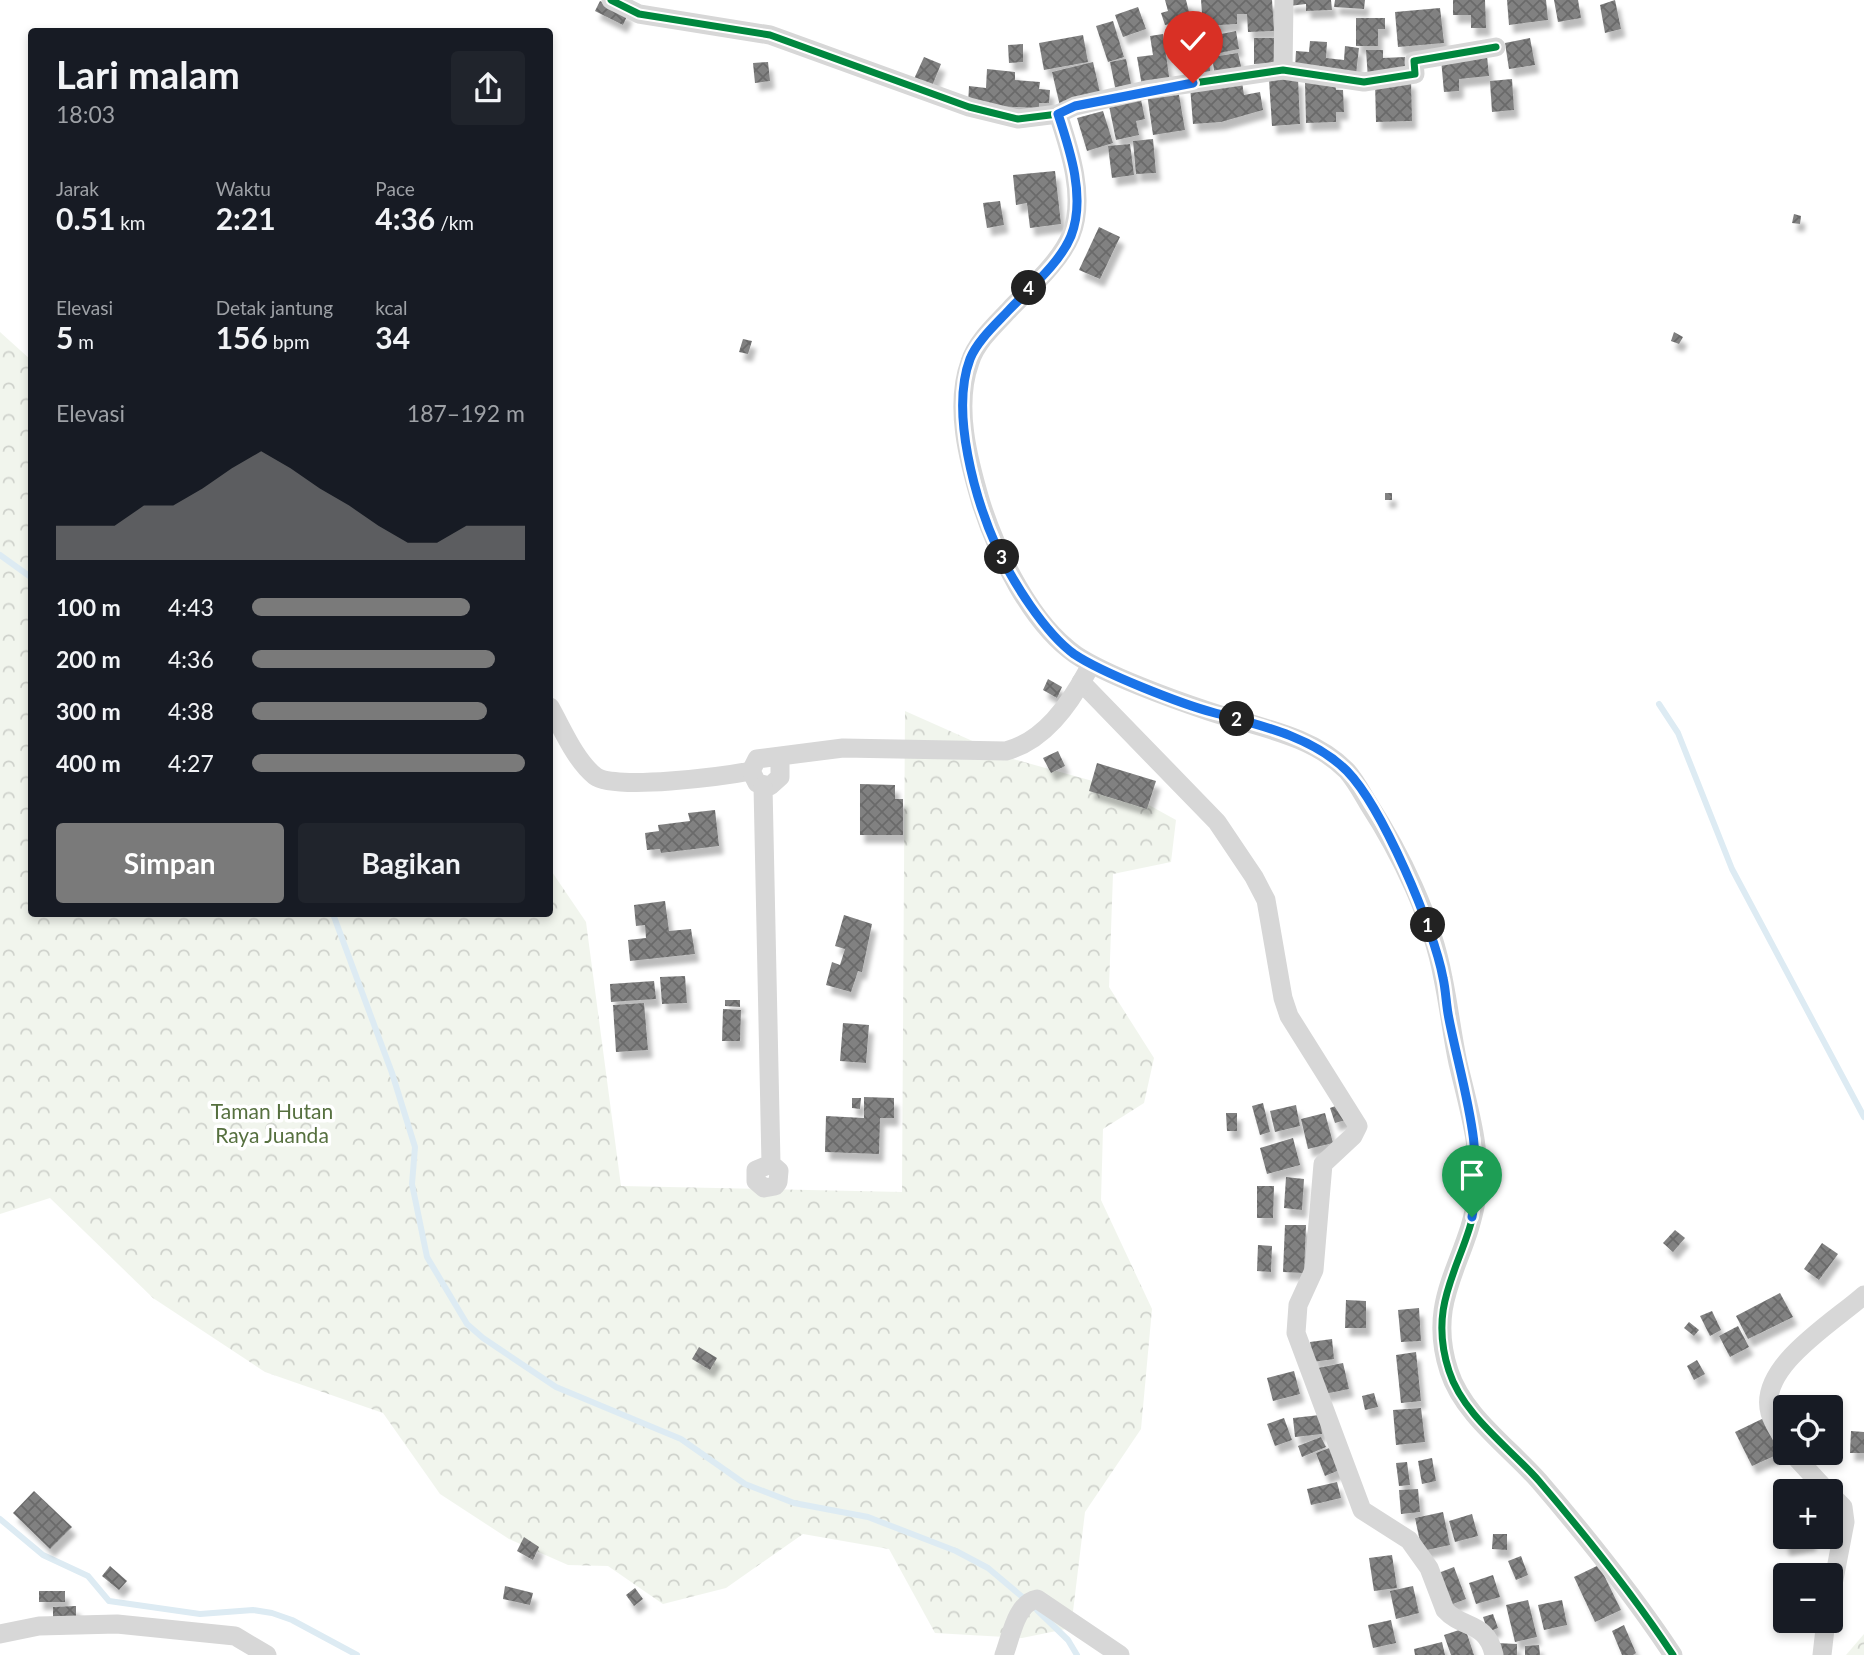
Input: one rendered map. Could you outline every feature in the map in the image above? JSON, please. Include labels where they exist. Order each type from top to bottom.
[{"type":"street","points":[[611,0],[639,14],[770,35],[968,107],[1018,119],[1058,114],[1075,106],[1146,90],[1283,70],[1364,82],[1415,74],[1414,61],[1496,47]]},
{"type":"street","points":[[1283,70],[1284,0]]},
{"type":"street","points":[[1058,114],[1066,139],[1077,197],[1070,238],[971,357],[965,383],[967,451],[997,549],[1030,604],[1067,647],[1092,664],[1209,711],[1263,726],[1317,748],[1348,772],[1371,808],[1428,925],[1443,975],[1448,1015],[1476,1148],[1477,1193],[1472,1217],[1440,1313],[1443,1348],[1451,1377],[1469,1407],[1535,1476],[1624,1581],[1673,1655]]},
{"type":"street","points":[[553,712],[585,766],[596,777],[625,781],[757,778],[770,786],[780,777],[780,764],[776,758],[800,752],[843,748],[1006,751],[1033,740],[1058,716],[1092,664]]},
{"type":"street","points":[[1081,682],[1217,822],[1266,900],[1283,998],[1289,1016],[1358,1121],[1353,1136],[1323,1164],[1314,1270],[1298,1305],[1296,1333],[1362,1510],[1409,1540],[1429,1568],[1447,1612],[1477,1627],[1489,1641],[1494,1655]]},
{"type":"street","points":[[757,778],[771,1164]]},
{"type":"street","points":[[1773,1420],[1769,1412],[1770,1390],[1777,1371],[1864,1295]]},
{"type":"street","points":[[1803,1465],[1816,1479]]},
{"type":"street","points":[[1843,1507],[1843,1532]]},
{"type":"street","points":[[1004,1655],[1022,1609],[1027,1602],[1037,1599],[1120,1655]]},
{"type":"street","points":[[0,1634],[51,1625],[117,1623],[235,1636],[267,1655]]},
{"type":"street","points":[[1822,1655],[1825,1633]]},
{"type":"green space","name":"Taman Hutan Raya Juanda","points":[[0,332],[28,357],[28,917],[553,917],[553,873],[586,922],[621,1186],[902,1192],[905,711],[1013,759],[1118,788],[1176,820],[1171,862],[1113,874],[1109,987],[1154,1058],[1144,1103],[1103,1129],[1101,1200],[1152,1309],[1141,1429],[1085,1512],[1071,1628],[1022,1638],[935,1633],[889,1549],[803,1534],[726,1588],[663,1604],[608,1566],[568,1565],[509,1539],[440,1494],[383,1413],[265,1372],[153,1298],[50,1198],[0,1214]]},
{"type":"green space","points":[[1864,1634],[1864,1655],[1846,1655]]},
{"type":"building","points":[[1165,0],[1186,0],[1192,24],[1173,29],[1171,24],[1165,25],[1161,13],[1168,11]]},
{"type":"building","points":[[1201,0],[1272,0],[1274,31],[1248,32],[1247,14],[1237,14],[1237,24],[1203,26]]},
{"type":"building","points":[[1289,0],[1331,0],[1332,10],[1306,11],[1306,4],[1289,6]]},
{"type":"building","points":[[1335,0],[1365,0],[1364,9],[1334,7]]},
{"type":"building","points":[[1453,0],[1485,0],[1486,28],[1471,28],[1471,15],[1453,15]]},
{"type":"building","points":[[1507,0],[1546,0],[1548,20],[1509,25]]},
{"type":"building","points":[[1554,0],[1578,0],[1581,18],[1558,22]]},
{"type":"building","points":[[1615,0],[1621,29],[1605,33],[1600,5]]},
{"type":"building","points":[[600,1],[628,14],[623,25],[595,11]]},
{"type":"building","points":[[1138,7],[1146,29],[1123,37],[1115,15]]},
{"type":"building","points":[[1440,8],[1444,43],[1398,47],[1395,12]]},
{"type":"building","points":[[1356,18],[1385,18],[1385,29],[1378,29],[1378,46],[1356,46]]},
{"type":"building","points":[[1113,21],[1124,57],[1108,62],[1096,26]]},
{"type":"building","points":[[1196,27],[1202,58],[1208,57],[1211,76],[1185,80],[1176,30]]},
{"type":"building","points":[[1236,31],[1239,49],[1210,55],[1206,37]]},
{"type":"building","points":[[1163,34],[1170,83],[1142,86],[1137,57],[1153,55],[1150,36]]},
{"type":"building","points":[[1083,35],[1088,62],[1044,70],[1039,43]]},
{"type":"building","points":[[1254,38],[1274,38],[1274,63],[1254,64]]},
{"type":"building","points":[[1530,38],[1535,65],[1509,69],[1505,43]]},
{"type":"building","points":[[1310,41],[1327,42],[1326,58],[1344,60],[1345,46],[1359,48],[1356,74],[1295,68],[1296,51],[1309,52]]},
{"type":"building","points":[[1023,44],[1023,62],[1009,63],[1008,45]]},
{"type":"building","points":[[1366,50],[1383,50],[1383,58],[1405,57],[1405,70],[1368,79]]},
{"type":"building","points":[[1238,53],[1242,71],[1215,76],[1212,57]]},
{"type":"building","points":[[1487,56],[1489,76],[1459,79],[1459,91],[1444,92],[1441,59]]},
{"type":"building","points":[[924,57],[941,64],[932,86],[914,79]]},
{"type":"building","points":[[1126,59],[1132,89],[1116,92],[1110,62]]},
{"type":"building","points":[[768,62],[770,81],[755,83],[753,63]]},
{"type":"building","points":[[1093,62],[1101,97],[1060,106],[1052,72]]},
{"type":"building","points":[[987,69],[1015,72],[1015,80],[1040,82],[1039,89],[1050,90],[1049,103],[1039,103],[1039,108],[968,105],[969,86],[986,88]]},
{"type":"building","points":[[1298,78],[1300,124],[1272,126],[1269,79]]},
{"type":"building","points":[[1512,79],[1514,110],[1492,112],[1490,81]]},
{"type":"building","points":[[1411,80],[1412,121],[1376,122],[1375,81]]},
{"type":"building","points":[[1335,81],[1336,90],[1343,90],[1344,112],[1336,112],[1336,122],[1306,123],[1305,83]]},
{"type":"building","points":[[1242,82],[1244,95],[1260,92],[1263,110],[1221,122],[1193,124],[1190,86]]},
{"type":"building","points":[[1178,89],[1185,130],[1153,135],[1147,94]]},
{"type":"building","points":[[1140,95],[1145,119],[1136,121],[1139,135],[1116,140],[1108,101]]},
{"type":"building","points":[[1103,111],[1113,143],[1087,151],[1077,118]]},
{"type":"building","points":[[1153,139],[1156,173],[1136,174],[1133,141]]},
{"type":"building","points":[[1130,144],[1134,175],[1112,178],[1108,146]]},
{"type":"building","points":[[1055,171],[1061,224],[1030,228],[1027,203],[1016,205],[1013,175]]},
{"type":"building","points":[[1000,201],[1004,225],[987,228],[983,203]]},
{"type":"building","points":[[1794,214],[1801,216],[1800,224],[1792,223]]},
{"type":"building","points":[[1099,227],[1120,237],[1100,279],[1079,270]]},
{"type":"building","points":[[1674,332],[1683,337],[1679,344],[1671,341]]},
{"type":"building","points":[[743,339],[752,341],[748,354],[739,352]]},
{"type":"building","points":[[1385,493],[1392,493],[1392,500],[1385,500]]},
{"type":"building","points":[[1048,679],[1062,687],[1057,698],[1043,690]]},
{"type":"building","points":[[1058,751],[1065,766],[1051,773],[1043,758]]},
{"type":"building","points":[[1097,763],[1156,781],[1147,809],[1089,791]]},
{"type":"building","points":[[860,784],[895,785],[895,799],[903,799],[903,835],[860,835]]},
{"type":"building","points":[[715,810],[719,846],[661,853],[660,849],[647,850],[645,833],[659,831],[658,825],[690,821],[688,813]]},
{"type":"building","points":[[665,901],[669,931],[691,929],[695,954],[630,961],[628,940],[646,938],[645,925],[636,926],[634,905]]},
{"type":"building","points":[[844,915],[872,924],[862,972],[858,971],[851,992],[826,985],[832,962],[840,965],[845,949],[835,946]]},
{"type":"building","points":[[685,976],[687,1003],[662,1004],[660,977]]},
{"type":"building","points":[[654,981],[656,999],[611,1002],[610,984]]},
{"type":"building","points":[[725,1000],[740,1000],[740,1007],[725,1006]]},
{"type":"building","points":[[644,1003],[648,1050],[616,1052],[613,1005]]},
{"type":"building","points":[[723,1009],[741,1010],[740,1041],[722,1041]]},
{"type":"building","points":[[843,1023],[869,1025],[866,1063],[840,1061]]},
{"type":"building","points":[[864,1097],[894,1098],[894,1118],[880,1118],[879,1154],[825,1152],[826,1116],[864,1118]]},
{"type":"building","points":[[852,1098],[861,1098],[860,1109],[852,1108]]},
{"type":"building","points":[[1263,1103],[1270,1132],[1260,1135],[1252,1106]]},
{"type":"building","points":[[1344,1103],[1349,1119],[1335,1123],[1330,1108]]},
{"type":"building","points":[[1296,1105],[1300,1126],[1275,1132],[1270,1111]]},
{"type":"building","points":[[1226,1113],[1237,1113],[1237,1131],[1227,1131]]},
{"type":"building","points":[[1325,1113],[1333,1143],[1308,1149],[1301,1119]]},
{"type":"building","points":[[1293,1138],[1300,1165],[1267,1174],[1260,1148]]},
{"type":"building","points":[[1286,1177],[1304,1179],[1302,1210],[1284,1208]]},
{"type":"building","points":[[1257,1186],[1274,1186],[1273,1218],[1257,1218]]},
{"type":"building","points":[[1285,1225],[1306,1225],[1304,1273],[1283,1272]]},
{"type":"building","points":[[1675,1230],[1685,1238],[1673,1252],[1663,1243]]},
{"type":"building","points":[[1822,1243],[1838,1254],[1819,1280],[1804,1269]]},
{"type":"building","points":[[1258,1245],[1272,1246],[1271,1272],[1257,1271]]},
{"type":"building","points":[[1780,1293],[1793,1317],[1748,1339],[1736,1316]]},
{"type":"building","points":[[1346,1300],[1366,1301],[1366,1328],[1345,1328]]},
{"type":"building","points":[[1419,1308],[1421,1341],[1401,1342],[1398,1310]]},
{"type":"building","points":[[1712,1311],[1721,1330],[1710,1336],[1700,1316]]},
{"type":"building","points":[[1689,1322],[1699,1330],[1694,1336],[1684,1328]]},
{"type":"building","points":[[1738,1326],[1749,1347],[1730,1357],[1719,1336]]},
{"type":"building","points":[[1332,1339],[1334,1359],[1313,1362],[1310,1342]]},
{"type":"building","points":[[699,1347],[717,1358],[710,1370],[692,1359]]},
{"type":"building","points":[[1416,1352],[1421,1401],[1401,1403],[1396,1355]]},
{"type":"building","points":[[1697,1360],[1705,1374],[1694,1380],[1687,1366]]},
{"type":"building","points":[[1343,1363],[1349,1389],[1324,1394],[1318,1368]]},
{"type":"building","points":[[1294,1371],[1300,1394],[1273,1401],[1267,1378]]},
{"type":"building","points":[[1374,1393],[1378,1407],[1365,1410],[1362,1396]]},
{"type":"building","points":[[1421,1408],[1425,1442],[1396,1445],[1393,1410]]},
{"type":"building","points":[[1320,1415],[1322,1434],[1295,1437],[1293,1418]]},
{"type":"building","points":[[1284,1418],[1292,1440],[1275,1446],[1267,1424]]},
{"type":"building","points":[[1764,1418],[1773,1437],[1773,1457],[1752,1466],[1735,1432]]},
{"type":"building","points":[[1851,1431],[1864,1432],[1864,1453],[1850,1453]]},
{"type":"building","points":[[1321,1437],[1326,1447],[1302,1457],[1298,1446]]},
{"type":"building","points":[[1332,1447],[1342,1469],[1325,1476],[1316,1453]]},
{"type":"building","points":[[1432,1458],[1436,1481],[1422,1484],[1418,1461]]},
{"type":"building","points":[[1407,1462],[1410,1485],[1399,1486],[1396,1463]]},
{"type":"building","points":[[1337,1482],[1341,1498],[1311,1505],[1307,1489]]},
{"type":"building","points":[[1418,1489],[1420,1512],[1401,1514],[1399,1490]]},
{"type":"building","points":[[34,1491],[72,1527],[50,1549],[13,1513]]},
{"type":"building","points":[[1443,1512],[1450,1545],[1422,1551],[1415,1518]]},
{"type":"building","points":[[1472,1514],[1478,1536],[1455,1542],[1449,1521]]},
{"type":"building","points":[[1493,1534],[1507,1534],[1507,1550],[1492,1549]]},
{"type":"building","points":[[524,1537],[539,1547],[533,1560],[517,1551]]},
{"type":"building","points":[[1392,1555],[1397,1588],[1374,1591],[1369,1558]]},
{"type":"building","points":[[1521,1556],[1528,1575],[1516,1580],[1508,1561]]},
{"type":"building","points":[[1599,1565],[1621,1610],[1595,1622],[1574,1577]]},
{"type":"building","points":[[110,1566],[127,1581],[119,1590],[102,1576]]},
{"type":"building","points":[[1454,1567],[1466,1599],[1445,1607],[1433,1575]]},
{"type":"building","points":[[1493,1575],[1500,1597],[1476,1604],[1469,1583]]},
{"type":"building","points":[[505,1586],[533,1593],[530,1605],[503,1599]]},
{"type":"building","points":[[1413,1586],[1419,1613],[1396,1619],[1390,1591]]},
{"type":"building","points":[[635,1588],[643,1599],[634,1606],[626,1595]]},
{"type":"building","points":[[39,1591],[65,1591],[65,1602],[39,1602]]},
{"type":"building","points":[[1528,1600],[1537,1637],[1515,1642],[1506,1605]]},
{"type":"building","points":[[1562,1600],[1567,1625],[1544,1630],[1538,1605]]},
{"type":"building","points":[[76,1606],[76,1619],[53,1621],[53,1607]]},
{"type":"building","points":[[1493,1614],[1498,1628],[1488,1632],[1483,1617]]},
{"type":"building","points":[[1391,1620],[1396,1643],[1373,1648],[1368,1625]]},
{"type":"building","points":[[1624,1625],[1636,1653],[1633,1655],[1622,1655],[1612,1631]]},
{"type":"building","points":[[1465,1628],[1474,1655],[1451,1655],[1444,1635]]},
{"type":"building","points":[[1442,1642],[1445,1655],[1415,1655],[1414,1649]]},
{"type":"building","points":[[1496,1643],[1517,1644],[1517,1655],[1496,1655]]},
{"type":"building","points":[[1539,1645],[1540,1655],[1525,1655],[1525,1646]]},
{"type":"waterway","points":[[0,555],[28,575]]},
{"type":"waterway","points":[[1659,704],[1678,733],[1732,869],[1864,1117]]},
{"type":"waterway","points":[[334,917],[392,1073],[415,1147],[412,1184],[427,1257],[467,1324],[483,1338],[556,1387],[681,1439],[745,1484],[794,1503],[868,1517],[956,1551],[988,1568],[1026,1600]]},
{"type":"waterway","points":[[0,1519],[43,1555],[88,1576],[109,1601],[200,1614],[253,1610],[272,1613],[292,1620],[357,1655]]},
{"type":"waterway","points":[[1037,1610],[1068,1640],[1077,1655]]},
{"type":"cycle path","points":[[611,0],[639,14],[770,35],[969,107],[1018,119],[1058,114],[1075,106],[1146,90],[1283,70],[1364,82],[1415,74],[1414,61],[1496,47]]},
{"type":"cycle path","points":[[1058,114],[1077,190],[1077,206],[1071,235],[1052,265],[982,340],[973,355],[965,379],[965,433],[972,469],[988,523],[1006,565],[1030,606],[1044,625],[1076,655],[1158,693],[1300,740],[1333,758],[1356,782],[1414,887],[1431,933],[1443,978],[1476,1145],[1477,1195],[1472,1219],[1445,1300],[1442,1322],[1443,1345],[1449,1371],[1456,1387],[1476,1416],[1539,1481],[1574,1523],[1625,1587],[1673,1655]]},
{"type":"route","points":[[1193,83],[1146,90],[1075,106],[1058,114],[1074,176],[1077,197],[1075,220],[1070,238],[1024,295],[984,338],[971,357],[965,383],[964,405],[967,451],[997,549],[1030,604],[1072,653],[1092,664],[1209,711],[1263,726],[1317,748],[1348,772],[1392,845],[1412,886],[1428,925],[1443,975],[1448,1015],[1476,1148],[1477,1193],[1472,1217]]}]
